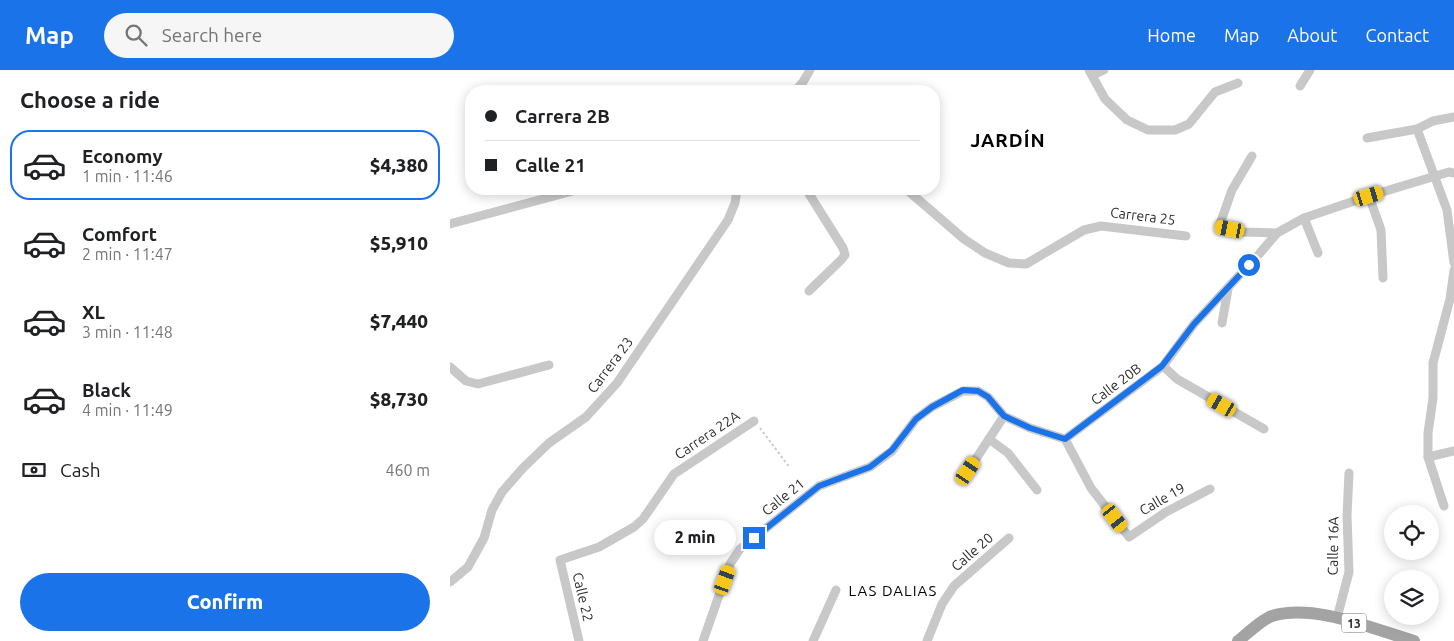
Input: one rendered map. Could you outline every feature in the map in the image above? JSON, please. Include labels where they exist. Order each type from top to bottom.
[{"type":"main road","name":"13","points":[[1238,641],[1270,616],[1292,611],[1327,615],[1414,641]]},
{"type":"street","points":[[800,85],[810,70]]},
{"type":"street","points":[[1104,70],[1091,73],[1105,99],[1127,120],[1148,130],[1175,130],[1189,124],[1214,92],[1238,83]]},
{"type":"street","points":[[1300,86],[1310,70]]},
{"type":"street","points":[[1367,138],[1417,129],[1433,122],[1454,117]]},
{"type":"street","points":[[1417,129],[1447,210],[1453,240],[1454,263]]},
{"type":"street","points":[[1252,156],[1232,190],[1219,227],[1242,232],[1277,233]]},
{"type":"street","points":[[1162,366],[1194,324],[1277,233],[1304,218],[1434,176],[1448,172],[1454,173]]},
{"type":"street","points":[[450,224],[558,195]]},
{"type":"street","name":"Carrera 23","points":[[450,582],[468,567],[484,538],[492,510],[502,492],[549,443],[586,417],[616,383],[728,220],[736,195]]},
{"type":"street","points":[[809,291],[844,255],[843,248],[810,195]]},
{"type":"street","name":"Carrera 25","points":[[913,195],[964,239],[985,253],[1009,264],[1026,264],[1084,230],[1101,226],[1186,236]]},
{"type":"street","points":[[1369,196],[1381,230],[1383,278]]},
{"type":"street","points":[[1304,218],[1318,253]]},
{"type":"street","points":[[1444,506],[1428,457],[1428,433],[1433,398],[1433,363],[1450,299],[1454,270]]},
{"type":"street","points":[[1222,323],[1228,288]]},
{"type":"street","points":[[450,367],[466,381],[478,384],[549,365]]},
{"type":"street","name":"Calle 20B","points":[[1065,439],[1162,366],[1177,379],[1264,429]]},
{"type":"street","name":"Calle 21","points":[[703,641],[730,564],[740,550],[819,486],[870,467],[892,450],[916,419],[932,407],[963,390],[978,391],[988,397],[1004,416]]},
{"type":"street","points":[[968,471],[1004,416],[1030,428],[1065,439]]},
{"type":"street","name":"Carrera 22A","points":[[560,560],[599,547],[634,526],[643,519],[674,474],[754,420]]},
{"type":"street","points":[[989,439],[1008,453],[1038,490]]},
{"type":"street","name":"Calle 19","points":[[1065,439],[1091,488],[1129,536],[1166,512],[1210,489]]},
{"type":"street","points":[[1428,457],[1454,451]]},
{"type":"street","name":"Calle 16A","points":[[1337,618],[1349,572],[1348,473]]},
{"type":"street","name":"Calle 20","points":[[927,641],[942,604],[954,586],[1009,538]]},
{"type":"street","name":"Calle 22","points":[[560,560],[580,641]]},
{"type":"street","points":[[813,641],[836,590]]},
{"type":"path","points":[[754,420],[790,468]]},
{"type":"district","name":"JARDÍN","points":[[1008,140]]},
{"type":"district","name":"LAS DALIAS","points":[[893,590]]},
{"type":"route","points":[[754,538],[819,486],[870,467],[892,450],[916,419],[932,407],[963,390],[978,391],[988,397],[1004,416],[1030,428],[1065,439],[1162,366],[1194,324],[1249,265]]}]
